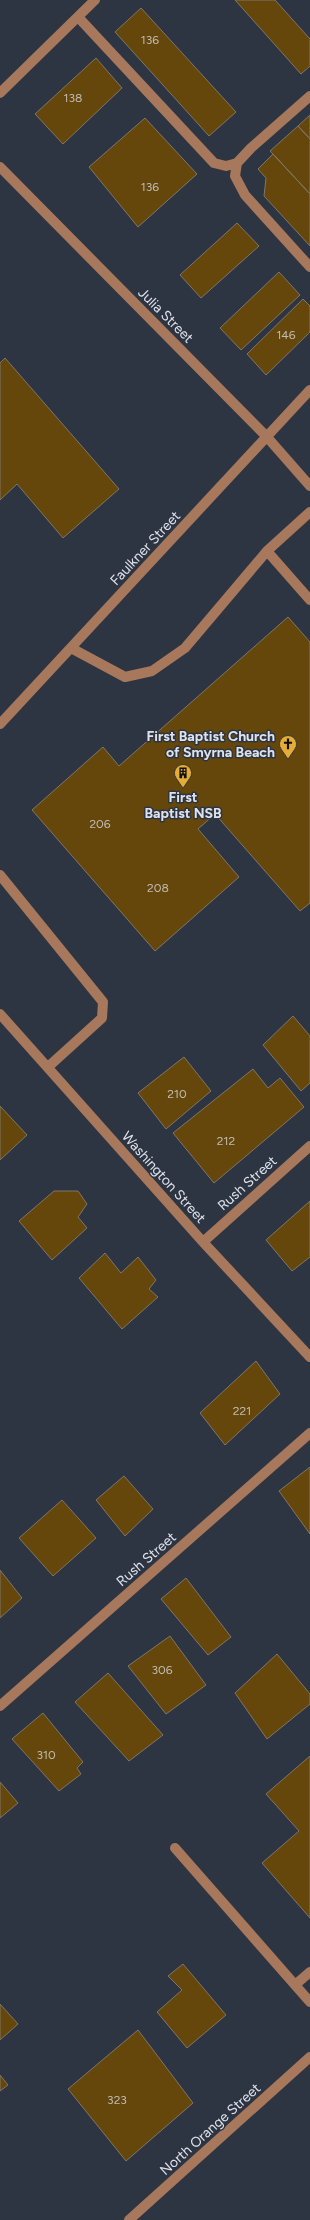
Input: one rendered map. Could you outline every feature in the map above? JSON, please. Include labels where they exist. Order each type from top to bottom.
[{"type":"street","points":[[0,93],[95,0]]},
{"type":"street","points":[[78,17],[214,163],[226,166],[237,163],[251,148],[310,96]]},
{"type":"street","points":[[237,163],[235,176],[245,195],[310,267]]},
{"type":"street","name":"Julia Street","points":[[0,167],[267,437],[310,486]]},
{"type":"street","name":"Faulkner Street","points":[[0,724],[310,390]]},
{"type":"street","points":[[71,648],[125,677],[152,671],[184,648],[267,551],[310,512]]},
{"type":"street","points":[[267,551],[310,600]]},
{"type":"street","points":[[0,875],[103,1002],[102,1018],[48,1067]]},
{"type":"street","name":"Washington Street","points":[[0,1014],[203,1242],[310,1356]]},
{"type":"street","name":"Rush Street","points":[[203,1242],[310,1146]]},
{"type":"street","name":"Rush Street","points":[[0,1706],[310,1434]]},
{"type":"street","points":[[175,1848],[310,2002]]},
{"type":"street","points":[[295,1985],[310,1972]]},
{"type":"street","name":"North Orange Street","points":[[129,2220],[310,2057]]},
{"type":"building","points":[[235,0],[275,0],[310,39],[310,66],[301,74]]},
{"type":"building","points":[[141,8],[236,112],[209,136],[115,32]]},
{"type":"building","points":[[96,58],[122,88],[63,144],[35,114]]},
{"type":"building","points":[[310,115],[310,139],[298,126]]},
{"type":"building","points":[[145,118],[197,174],[138,227],[89,167]]},
{"type":"building","points":[[298,126],[310,139],[310,194],[270,151]]},
{"type":"building","points":[[273,154],[310,194],[310,246],[264,196],[266,178],[258,169]]},
{"type":"building","points":[[237,223],[259,246],[201,298],[180,275]]},
{"type":"building","points":[[279,272],[300,295],[241,350],[220,328]]},
{"type":"building","points":[[303,299],[310,306],[310,332],[266,375],[247,354]]},
{"type":"building","points":[[5,358],[119,489],[63,538],[17,484],[0,500],[0,363]]},
{"type":"building","name":"First Baptist NSB","points":[[288,617],[310,642],[310,903],[300,911],[215,814],[198,829],[239,877],[155,951],[32,810],[103,747],[119,766]]},
{"type":"building","points":[[293,1016],[310,1036],[310,1083],[301,1091],[263,1045]]},
{"type":"building","points":[[184,1057],[211,1091],[166,1129],[138,1093]]},
{"type":"building","points":[[253,1069],[268,1088],[280,1078],[304,1107],[214,1183],[173,1133]]},
{"type":"building","points":[[0,1106],[27,1135],[0,1160]]},
{"type":"building","points":[[54,1191],[78,1191],[87,1204],[78,1217],[87,1228],[52,1260],[19,1221]]},
{"type":"building","points":[[310,1201],[310,1257],[292,1271],[266,1240]]},
{"type":"building","points":[[105,1253],[121,1273],[138,1257],[156,1280],[149,1289],[158,1297],[122,1329],[79,1278]]},
{"type":"building","points":[[256,1361],[280,1394],[225,1445],[200,1413]]},
{"type":"building","points":[[310,1467],[310,1534],[279,1491]]},
{"type":"building","points":[[124,1476],[153,1509],[125,1536],[96,1500]]},
{"type":"building","points":[[62,1500],[96,1538],[53,1576],[19,1538]]},
{"type":"building","points":[[0,1570],[22,1598],[0,1618]]},
{"type":"building","points":[[186,1578],[231,1637],[208,1655],[161,1599]]},
{"type":"building","points":[[170,1636],[206,1685],[166,1714],[128,1666]]},
{"type":"building","points":[[277,1654],[310,1694],[310,1704],[267,1739],[235,1693]]},
{"type":"building","points":[[108,1673],[163,1735],[129,1761],[75,1702]]},
{"type":"building","points":[[43,1713],[83,1762],[77,1768],[81,1774],[59,1791],[12,1739]]},
{"type":"building","points":[[310,1756],[310,1918],[262,1863],[299,1831],[266,1794]]},
{"type":"building","points":[[0,1782],[18,1803],[0,1818]]},
{"type":"building","points":[[183,1964],[226,2015],[187,2048],[157,2012],[182,1990],[168,1976]]},
{"type":"building","points":[[0,2004],[18,2024],[0,2040]]},
{"type":"building","points":[[138,2030],[193,2103],[126,2161],[68,2089]]},
{"type":"building","points":[[0,2075],[8,2085],[0,2091]]},
{"type":"place","name":"First Baptist Church of Smyrna Beach","points":[[288,759]]},
{"type":"place","name":"First Baptist NSB","points":[[183,788]]}]
